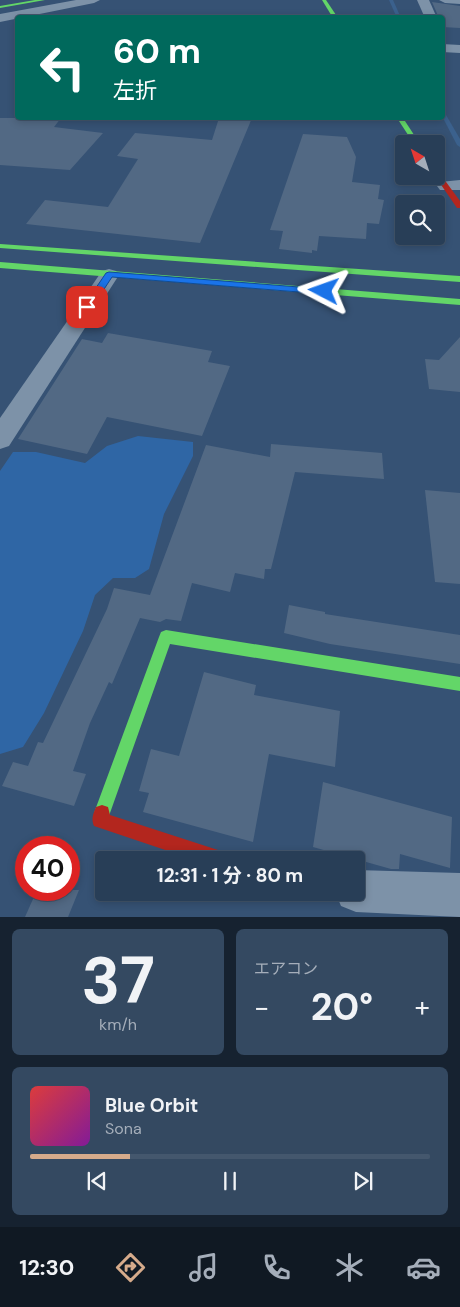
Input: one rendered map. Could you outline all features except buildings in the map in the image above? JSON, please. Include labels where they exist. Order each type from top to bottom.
[{"type":"main road","points":[[0,3],[42,0]]},
{"type":"main road","points":[[324,0],[334,15]]},
{"type":"main road","points":[[0,8],[23,1]]},
{"type":"main road","points":[[401,120],[411,135]]},
{"type":"main road","points":[[448,181],[460,206]]},
{"type":"main road","points":[[0,246],[460,279]]},
{"type":"main road","points":[[0,265],[460,302]]},
{"type":"main road","points":[[194,851],[100,820],[166,637],[460,684]]},
{"type":"street","points":[[16,15],[94,0]]},
{"type":"street","points":[[423,0],[430,15]]},
{"type":"street","points":[[445,0],[460,1]]},
{"type":"street","points":[[0,18],[15,15]]},
{"type":"street","points":[[445,46],[460,48]]},
{"type":"street","points":[[0,439],[109,274]]},
{"type":"street","points":[[365,891],[460,895]]},
{"type":"shaded area","points":[[138,436],[193,442],[193,456],[164,514],[149,569],[135,578],[113,578],[95,595],[83,631],[44,713],[23,747],[0,754],[0,471],[13,452],[36,452],[85,463],[107,446]]},
{"type":"waterway","points":[[391,0],[398,15]]},
{"type":"waterway","points":[[445,116],[460,145]]},
{"type":"traffic: fast","points":[[0,7],[43,0]]},
{"type":"traffic: fast","points":[[324,0],[334,15]]},
{"type":"traffic: fast","points":[[401,120],[411,135]]},
{"type":"traffic: fast","points":[[0,246],[460,279]]},
{"type":"traffic: fast","points":[[0,265],[460,302]]},
{"type":"traffic: fast","points":[[102,813],[166,637],[460,684]]},
{"type":"traffic: jam","points":[[445,185],[460,206]]},
{"type":"traffic: jam","points":[[102,813],[100,820],[194,851]]},
{"type":"route","points":[[87,307],[109,274],[324,291]]}]
